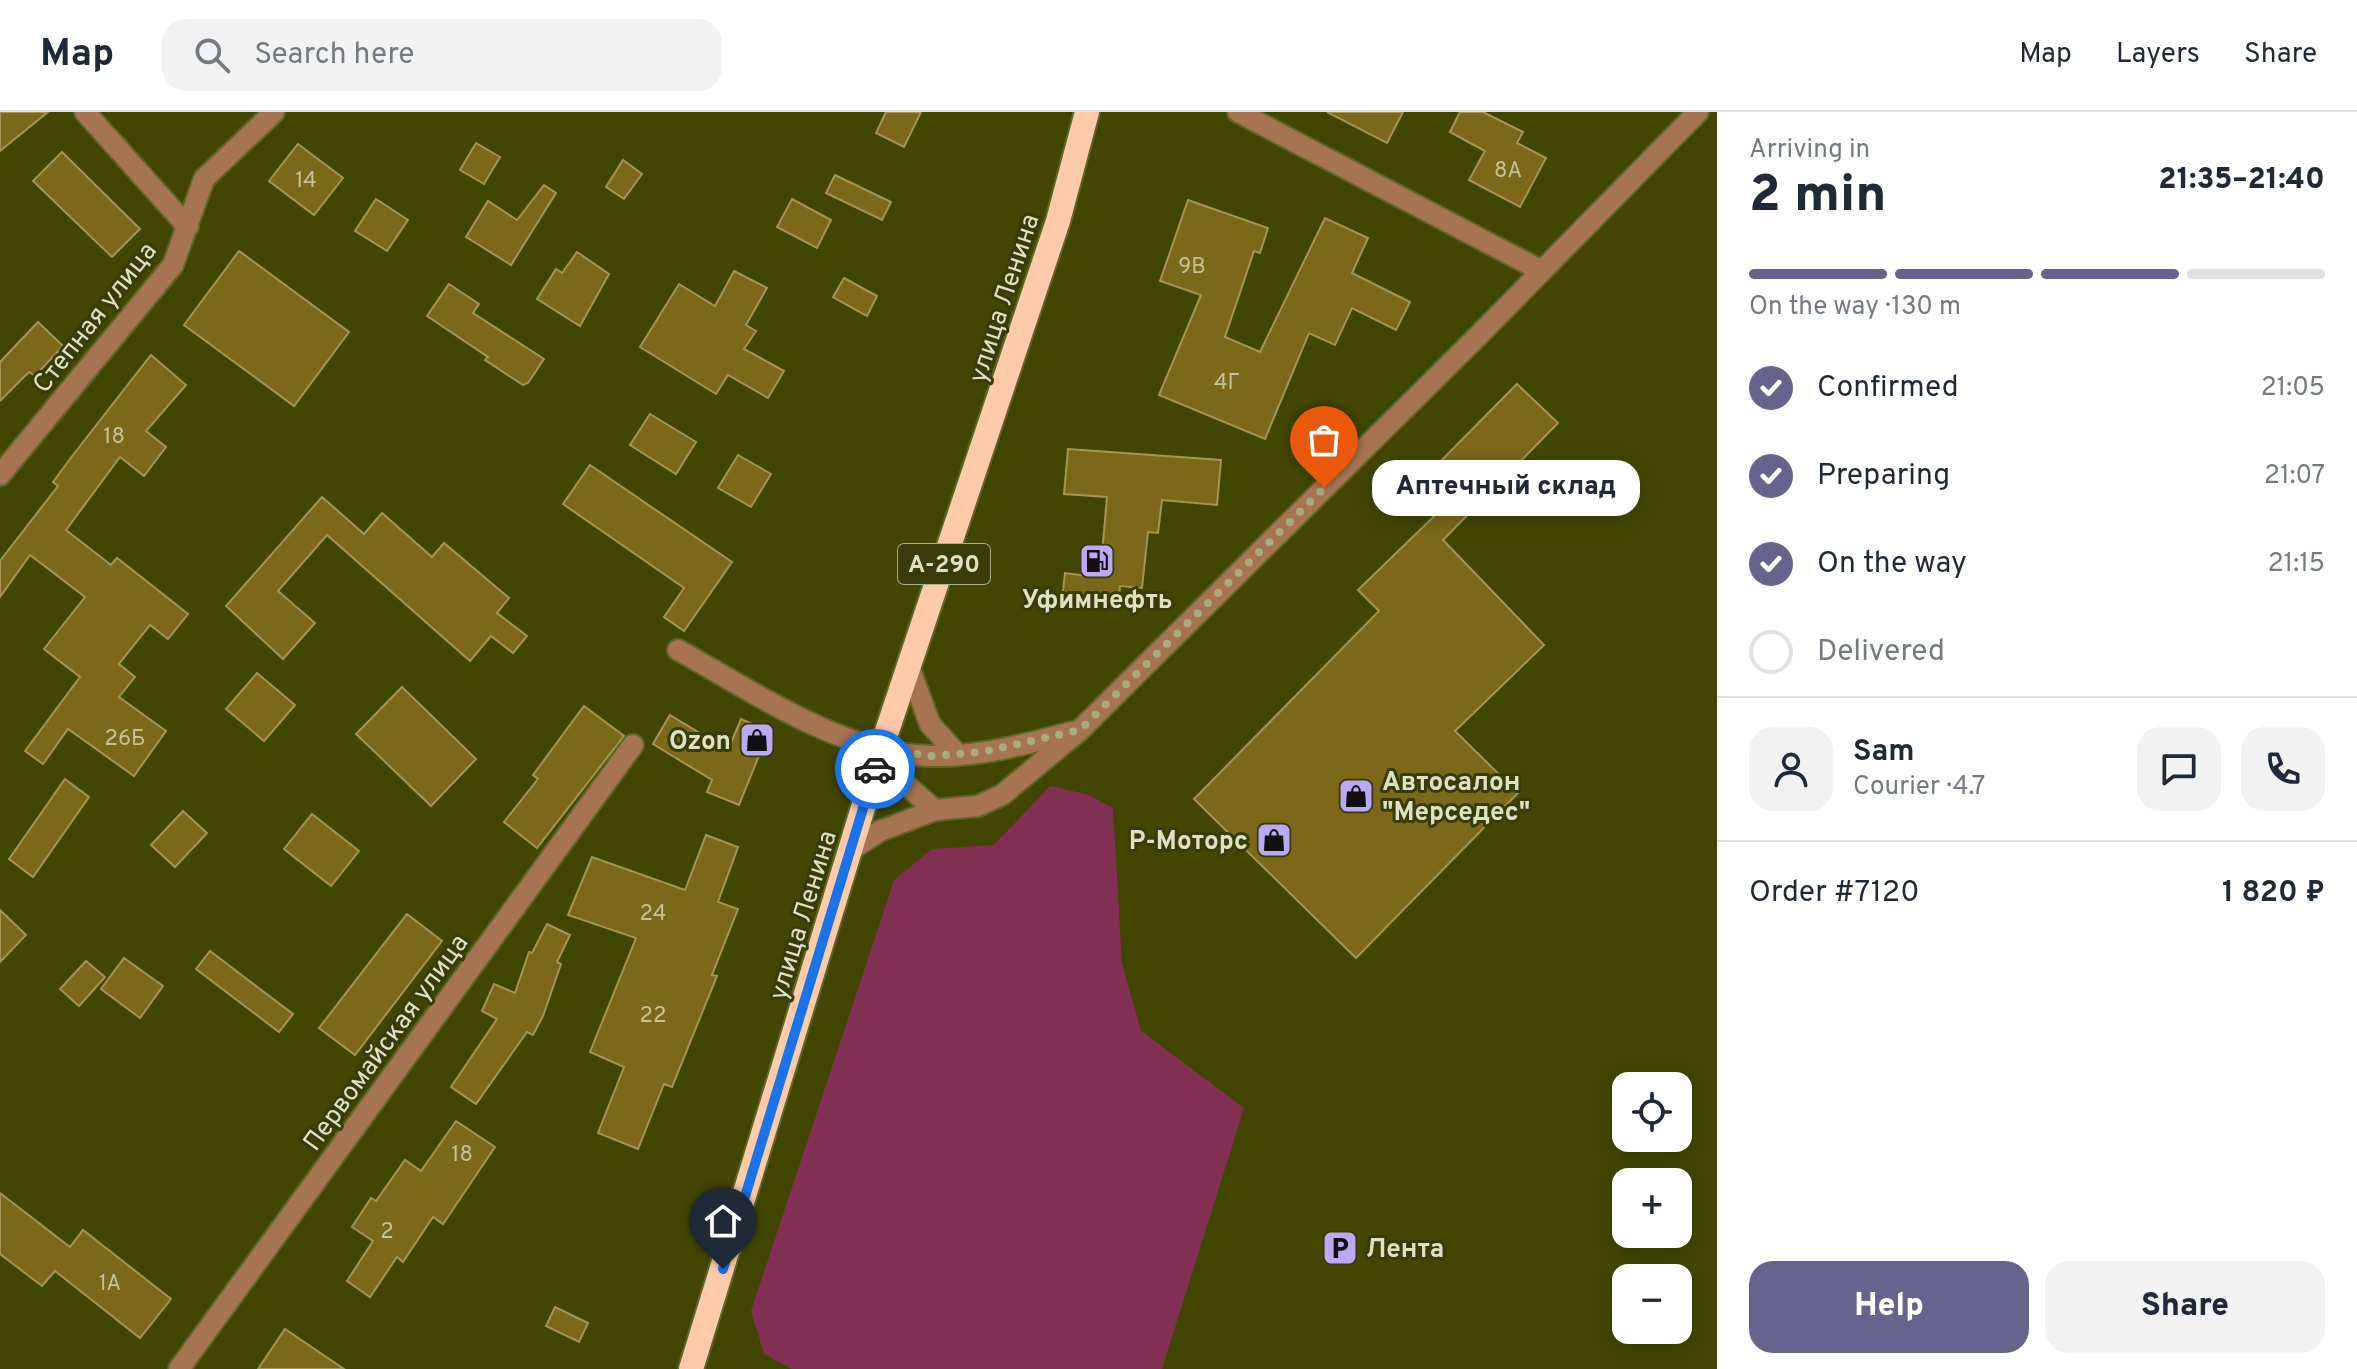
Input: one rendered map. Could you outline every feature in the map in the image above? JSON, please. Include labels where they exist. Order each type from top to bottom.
[{"type":"highway","name":"улица Ленина","points":[[691,1369],[881,749],[1065,197],[1087,112]]},
{"type":"street","points":[[85,112],[188,227]]},
{"type":"street","name":"Степная улица","points":[[0,475],[173,265],[204,179],[274,112]]},
{"type":"street","points":[[1238,112],[1540,270]]},
{"type":"street","points":[[852,849],[880,831],[935,810],[978,806],[1002,795],[1080,730],[1478,336],[1698,112]]},
{"type":"street","points":[[678,650],[811,723],[881,749],[932,756],[957,754],[1022,745],[1080,730]]},
{"type":"street","points":[[909,667],[930,724],[957,754]]},
{"type":"street","name":"Первомайская улица","points":[[179,1369],[633,745]]},
{"type":"street","points":[[881,749],[904,783],[935,810]]},
{"type":"shaded area","points":[[1050,786],[1086,794],[1113,808],[1122,963],[1141,1031],[1244,1108],[1162,1369],[792,1369],[764,1354],[751,1311],[894,880],[932,849],[994,845]]},
{"type":"building","points":[[0,112],[48,112],[0,151]]},
{"type":"building","points":[[886,112],[921,112],[904,147],[876,133]]},
{"type":"building","points":[[1327,112],[1403,112],[1387,143]]},
{"type":"building","points":[[1460,112],[1483,112],[1523,132],[1517,143],[1546,158],[1520,207],[1469,180],[1485,151],[1450,132]]},
{"type":"building","points":[[476,143],[500,157],[484,184],[460,170]]},
{"type":"building","points":[[298,144],[343,178],[314,215],[269,181]]},
{"type":"building","points":[[62,152],[140,229],[112,257],[33,181]]},
{"type":"building","points":[[623,160],[642,174],[624,199],[606,187]]},
{"type":"building","points":[[835,175],[891,202],[882,220],[826,193]]},
{"type":"building","points":[[544,185],[556,193],[511,265],[466,237],[488,201],[517,220]]},
{"type":"building","points":[[376,199],[408,220],[387,251],[355,231]]},
{"type":"building","points":[[792,199],[831,220],[817,248],[777,227]]},
{"type":"building","points":[[1188,200],[1268,228],[1260,253],[1254,251],[1225,337],[1260,352],[1325,218],[1368,238],[1352,273],[1410,302],[1396,330],[1352,308],[1335,345],[1309,333],[1265,439],[1159,395],[1201,295],[1160,281]]},
{"type":"building","points":[[239,251],[349,332],[294,406],[184,325]]},
{"type":"building","points":[[577,252],[609,274],[580,326],[537,299],[556,269],[562,273]]},
{"type":"building","points":[[734,271],[767,288],[746,325],[756,331],[744,349],[784,371],[768,398],[728,375],[716,394],[640,347],[679,284],[715,306]]},
{"type":"building","points":[[844,278],[877,296],[867,316],[833,297]]},
{"type":"building","points":[[449,284],[479,304],[473,313],[544,359],[528,383],[523,385],[485,360],[488,357],[427,316]]},
{"type":"building","points":[[38,322],[63,346],[35,376],[29,372],[0,401],[0,362]]},
{"type":"building","points":[[151,355],[186,385],[146,431],[166,447],[144,476],[120,457],[66,530],[111,565],[117,558],[188,614],[168,639],[150,625],[119,664],[135,677],[119,697],[166,731],[134,776],[68,729],[43,764],[25,751],[80,677],[44,649],[85,597],[30,555],[0,597],[0,561],[58,486],[53,482]]},
{"type":"building","name":"Автосалон \"Мерседес\"","points":[[1517,384],[1558,423],[1443,540],[1544,645],[1455,731],[1518,793],[1356,958],[1194,799],[1379,611],[1358,590],[1454,497],[1429,473]]},
{"type":"building","points":[[650,414],[696,442],[676,474],[630,445]]},
{"type":"building","points":[[1068,449],[1221,460],[1217,505],[1162,500],[1158,533],[1148,532],[1142,588],[1120,586],[1118,606],[1062,600],[1065,573],[1088,576],[1091,553],[1102,554],[1107,497],[1064,494]]},
{"type":"building","points":[[738,455],[771,474],[751,507],[718,488]]},
{"type":"building","points":[[590,465],[732,562],[684,631],[664,617],[684,588],[563,504]]},
{"type":"building","points":[[322,497],[364,534],[382,513],[432,557],[444,543],[509,598],[497,613],[527,636],[513,653],[491,636],[470,661],[327,535],[278,591],[315,623],[283,659],[226,606]]},
{"type":"building","points":[[257,673],[295,705],[264,741],[226,709]]},
{"type":"building","points":[[402,687],[476,759],[431,806],[356,734]]},
{"type":"building","points":[[584,706],[624,736],[537,848],[504,822],[538,779],[533,775]]},
{"type":"building","points":[[670,715],[728,750],[741,719],[769,731],[739,805],[707,792],[712,780],[653,744]]},
{"type":"building","points":[[65,779],[89,797],[33,877],[9,859]]},
{"type":"building","points":[[183,811],[207,833],[175,867],[151,845]]},
{"type":"building","points":[[312,814],[359,851],[331,886],[284,849]]},
{"type":"building","points":[[706,835],[738,847],[718,902],[738,909],[712,975],[717,976],[672,1087],[664,1084],[638,1149],[598,1133],[624,1067],[590,1052],[636,938],[568,915],[592,857],[685,890]]},
{"type":"building","points":[[0,910],[26,935],[0,962]]},
{"type":"building","points":[[407,914],[442,941],[355,1055],[319,1028]]},
{"type":"building","points":[[547,924],[570,935],[557,962],[561,964],[543,1016],[533,1035],[527,1032],[476,1104],[451,1087],[497,1019],[482,1011],[494,984],[515,993],[529,952],[532,953]]},
{"type":"building","points":[[210,951],[293,1014],[279,1032],[196,969]]},
{"type":"building","points":[[124,958],[163,986],[140,1018],[101,989]]},
{"type":"building","points":[[86,961],[105,977],[79,1006],[60,989]]},
{"type":"building","points":[[456,1121],[495,1147],[443,1224],[433,1217],[403,1262],[397,1257],[370,1297],[347,1281],[373,1241],[352,1227],[371,1198],[376,1201],[405,1160],[421,1171]]},
{"type":"building","points":[[0,1193],[70,1247],[83,1230],[171,1299],[140,1338],[55,1271],[42,1286],[0,1254]]},
{"type":"building","points":[[555,1307],[588,1323],[579,1342],[546,1326]]},
{"type":"building","points":[[285,1329],[344,1369],[258,1369]]},
{"type":"way so far","points":[[875,769],[881,749],[932,756],[982,752],[1080,730],[1324,488]]},
{"type":"place","name":"Аптечный склад","points":[[1324,488]]},
{"type":"place","name":"Уфимнефть","points":[[1097,561]]},
{"type":"place","name":"Ozon","points":[[757,740]]},
{"type":"place","name":"Автосалон \"Мерседес\"","points":[[1356,796]]},
{"type":"place","name":"Р-Моторс","points":[[1274,840]]},
{"type":"place","name":"Лента","points":[[1340,1248]]},
{"type":"route","points":[[723,1269],[875,769]]}]
